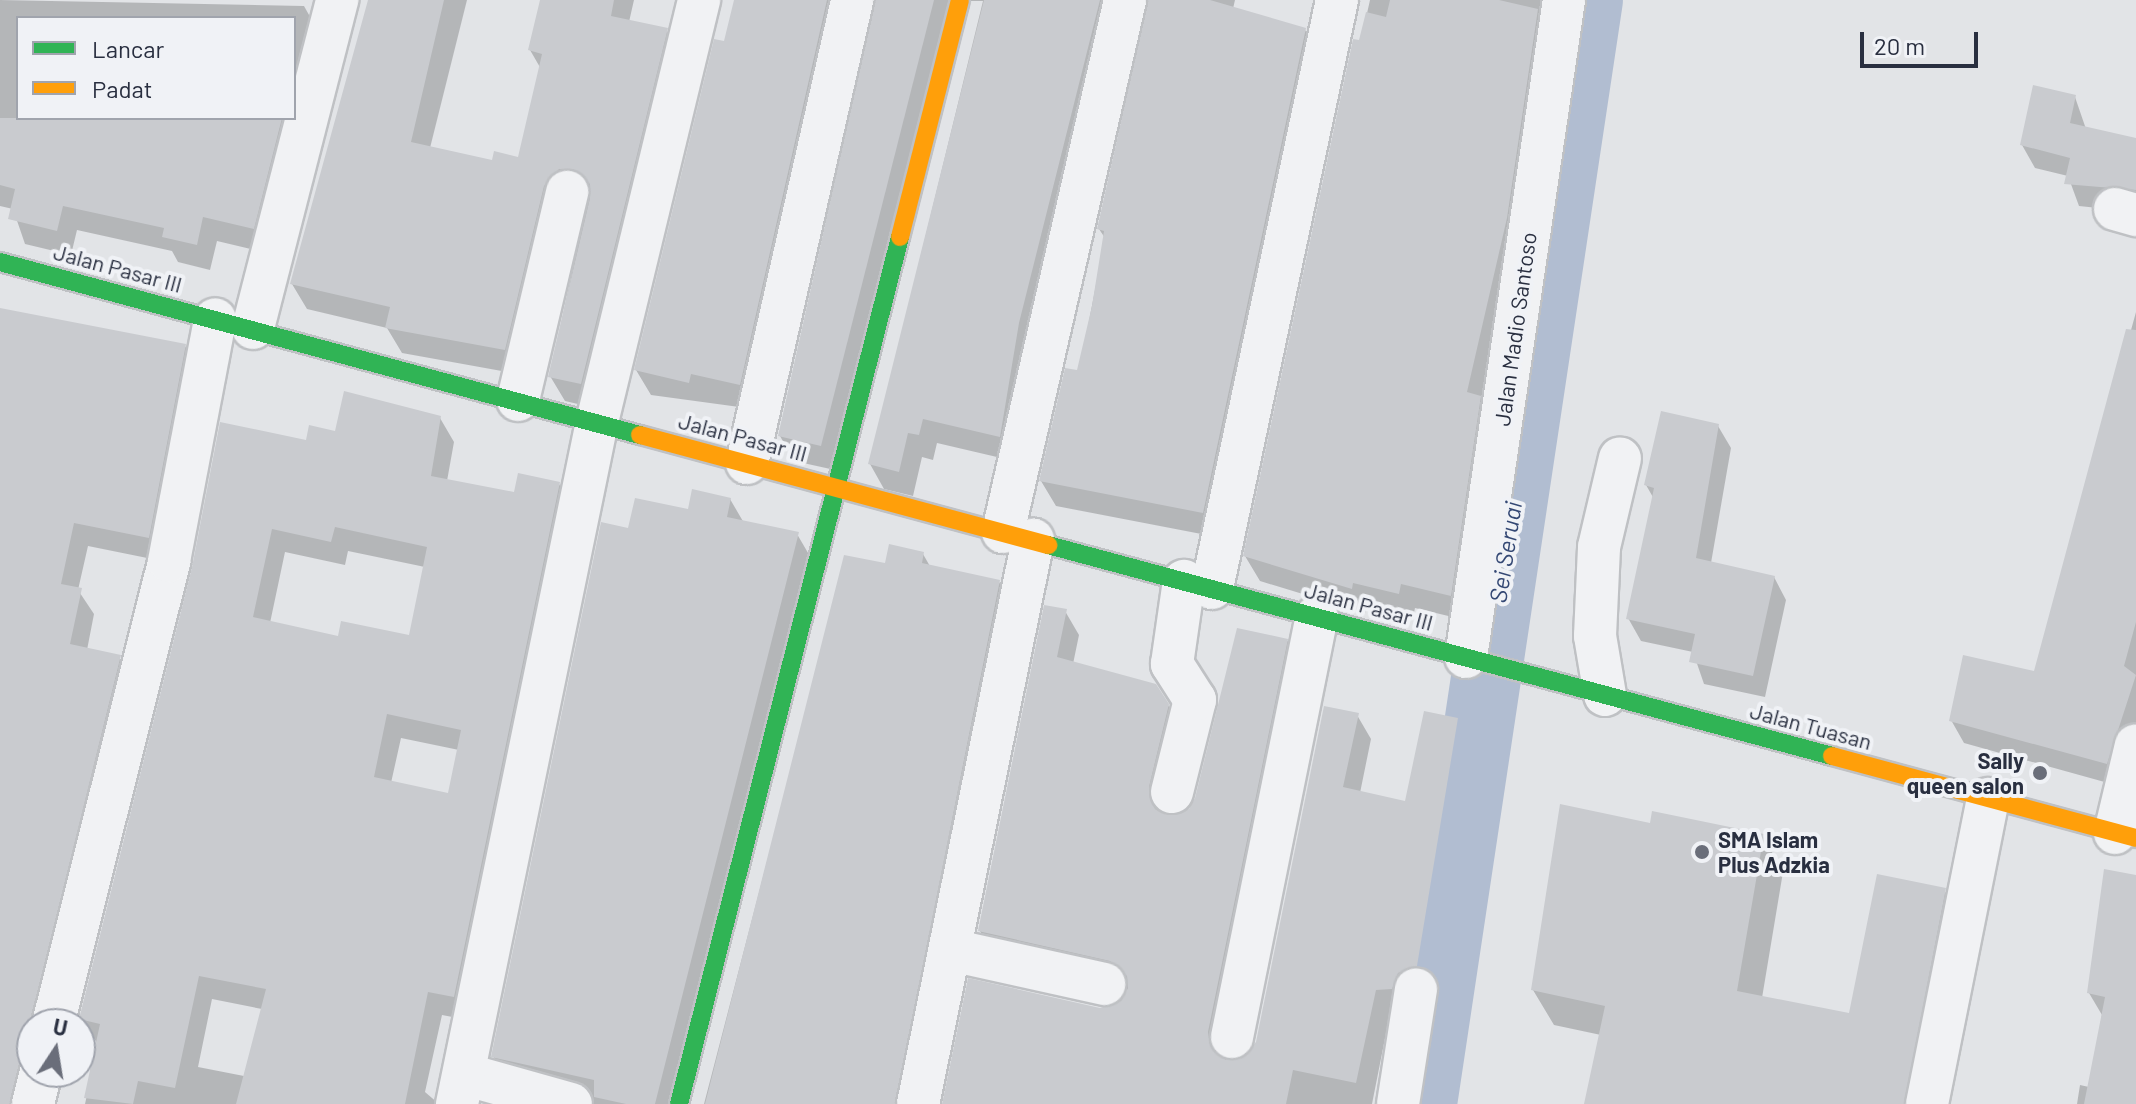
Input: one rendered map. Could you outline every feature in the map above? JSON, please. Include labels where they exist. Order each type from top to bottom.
[{"type":"street","points":[[57,1008],[169,561],[234,324],[337,0]]},
{"type":"street","points":[[571,1104],[460,1089],[597,422],[699,0]]},
{"type":"street","points":[[747,463],[852,0]]},
{"type":"street","points":[[679,1104],[841,488],[960,0]]},
{"type":"street","points":[[918,1104],[951,950],[1018,536],[1125,0]]},
{"type":"street","points":[[1172,792],[1195,700],[1172,664],[1198,585],[1337,0]]},
{"type":"street","name":"Jalan Madio Santoso","points":[[1470,658],[1564,0]]},
{"type":"street","points":[[518,400],[567,192]]},
{"type":"street","name":"Jalan Pasar III","points":[[0,262],[1470,658]]},
{"type":"street","points":[[1605,695],[1595,636],[1599,547],[1620,458]]},
{"type":"street","points":[[1232,1037],[1317,617]]},
{"type":"street","name":"Jalan Tuasan","points":[[1470,658],[2125,836]]},
{"type":"street","points":[[2125,836],[2136,745]]},
{"type":"street","points":[[1927,1104],[1988,799]]},
{"type":"street","points":[[951,950],[1104,984]]},
{"type":"street","points":[[1398,1104],[1416,989]]},
{"type":"building","points":[[368,0],[444,0],[411,142],[492,160],[494,151],[518,157],[542,54],[528,50],[540,0],[614,0],[611,16],[668,28],[581,384],[548,377],[590,198],[590,184],[573,169],[559,169],[544,186],[505,350],[385,328],[390,307],[290,284]]},
{"type":"building","points":[[734,0],[827,0],[740,385],[691,374],[689,383],[634,370],[714,39],[724,41]]},
{"type":"building","points":[[875,0],[934,0],[821,446],[778,436]]},
{"type":"building","points":[[984,0],[1100,0],[1019,323],[1000,437],[923,419],[919,435],[908,433],[899,472],[868,464]]},
{"type":"building","points":[[1148,0],[1210,0],[1306,28],[1203,513],[1039,481],[1065,368],[1077,370],[1092,306],[1104,231],[1097,229]]},
{"type":"building","points":[[1390,0],[1499,0],[1538,9],[1507,218],[1467,392],[1481,396],[1451,596],[1401,584],[1399,594],[1353,583],[1352,589],[1243,556],[1353,39],[1359,40],[1366,12],[1386,17]]},
{"type":"building","points":[[2033,85],[2076,95],[2070,123],[2136,138],[2136,190],[2064,184],[2070,158],[2020,145]]},
{"type":"building","points":[[0,118],[281,120],[254,229],[203,217],[197,245],[162,237],[164,228],[63,206],[57,231],[8,219],[15,189],[0,185]]},
{"type":"building","points":[[0,308],[186,344],[149,538],[74,523],[61,584],[82,588],[70,644],[121,655],[34,1008],[16,1008],[16,1080],[10,1104],[0,1104]]},
{"type":"building","points":[[2126,329],[2136,330],[2136,622],[2124,666],[2136,675],[2107,764],[1949,721],[1963,655],[2034,671]]},
{"type":"building","points":[[344,391],[441,416],[431,476],[514,492],[518,473],[560,482],[454,997],[428,992],[405,1104],[236,1104],[266,989],[199,976],[175,1088],[138,1081],[133,1104],[84,1098],[86,1088],[96,1088],[96,1042],[100,1024],[96,1023],[96,1008],[82,1008],[192,567],[220,422],[306,440],[309,425],[335,431]],"holes":[[[335,527],[427,547],[409,635],[341,621],[338,636],[253,617],[272,529],[331,542]],[[387,714],[461,730],[448,793],[374,777]]]},
{"type":"building","points":[[1661,411],[1719,424],[1696,558],[1775,576],[1753,676],[1689,662],[1695,634],[1626,619],[1654,488],[1644,485]]},
{"type":"building","points":[[692,489],[731,498],[727,517],[799,532],[655,1104],[626,1104],[594,1097],[594,1080],[491,1057],[601,522],[628,528],[635,498],[688,509]]},
{"type":"building","points":[[889,544],[924,552],[922,563],[1000,580],[895,1104],[705,1104],[844,555],[885,563]]},
{"type":"building","points":[[1044,605],[1067,609],[1057,657],[1156,684],[1169,704],[1149,787],[1155,809],[1167,815],[1189,809],[1195,798],[1237,628],[1288,639],[1208,1032],[1210,1045],[1226,1060],[1240,1059],[1256,1042],[1324,706],[1359,713],[1343,787],[1405,801],[1424,711],[1458,718],[1417,966],[1398,973],[1392,989],[1376,990],[1356,1083],[1293,1070],[1286,1104],[942,1104],[968,978],[1100,1008],[1121,1001],[1128,988],[1127,976],[1110,961],[978,931]]},
{"type":"building","points":[[1560,804],[1650,823],[1652,811],[1764,834],[1737,991],[1849,1013],[1877,874],[1946,888],[1904,1104],[1584,1104],[1605,1006],[1531,990]]},
{"type":"building","points":[[2104,869],[2136,875],[2136,1104],[2084,1104],[2105,997],[2087,993]]},
{"type":"waterway","name":"Sei Seruai","points":[[1422,1104],[1588,0]]},
{"type":"traffic: fast","points":[[679,1104],[900,237]]},
{"type":"traffic: fast","points":[[0,262],[640,435]]},
{"type":"traffic: fast","points":[[1048,545],[1832,756]]},
{"type":"traffic: slow","points":[[900,237],[960,0]]},
{"type":"traffic: slow","points":[[640,435],[1048,545]]},
{"type":"traffic: slow","points":[[1832,756],[2136,838]]},
{"type":"place","name":"Sally queen salon","points":[[2040,773]]},
{"type":"place","name":"SMA Islam Plus Adzkia","points":[[1702,852]]}]
